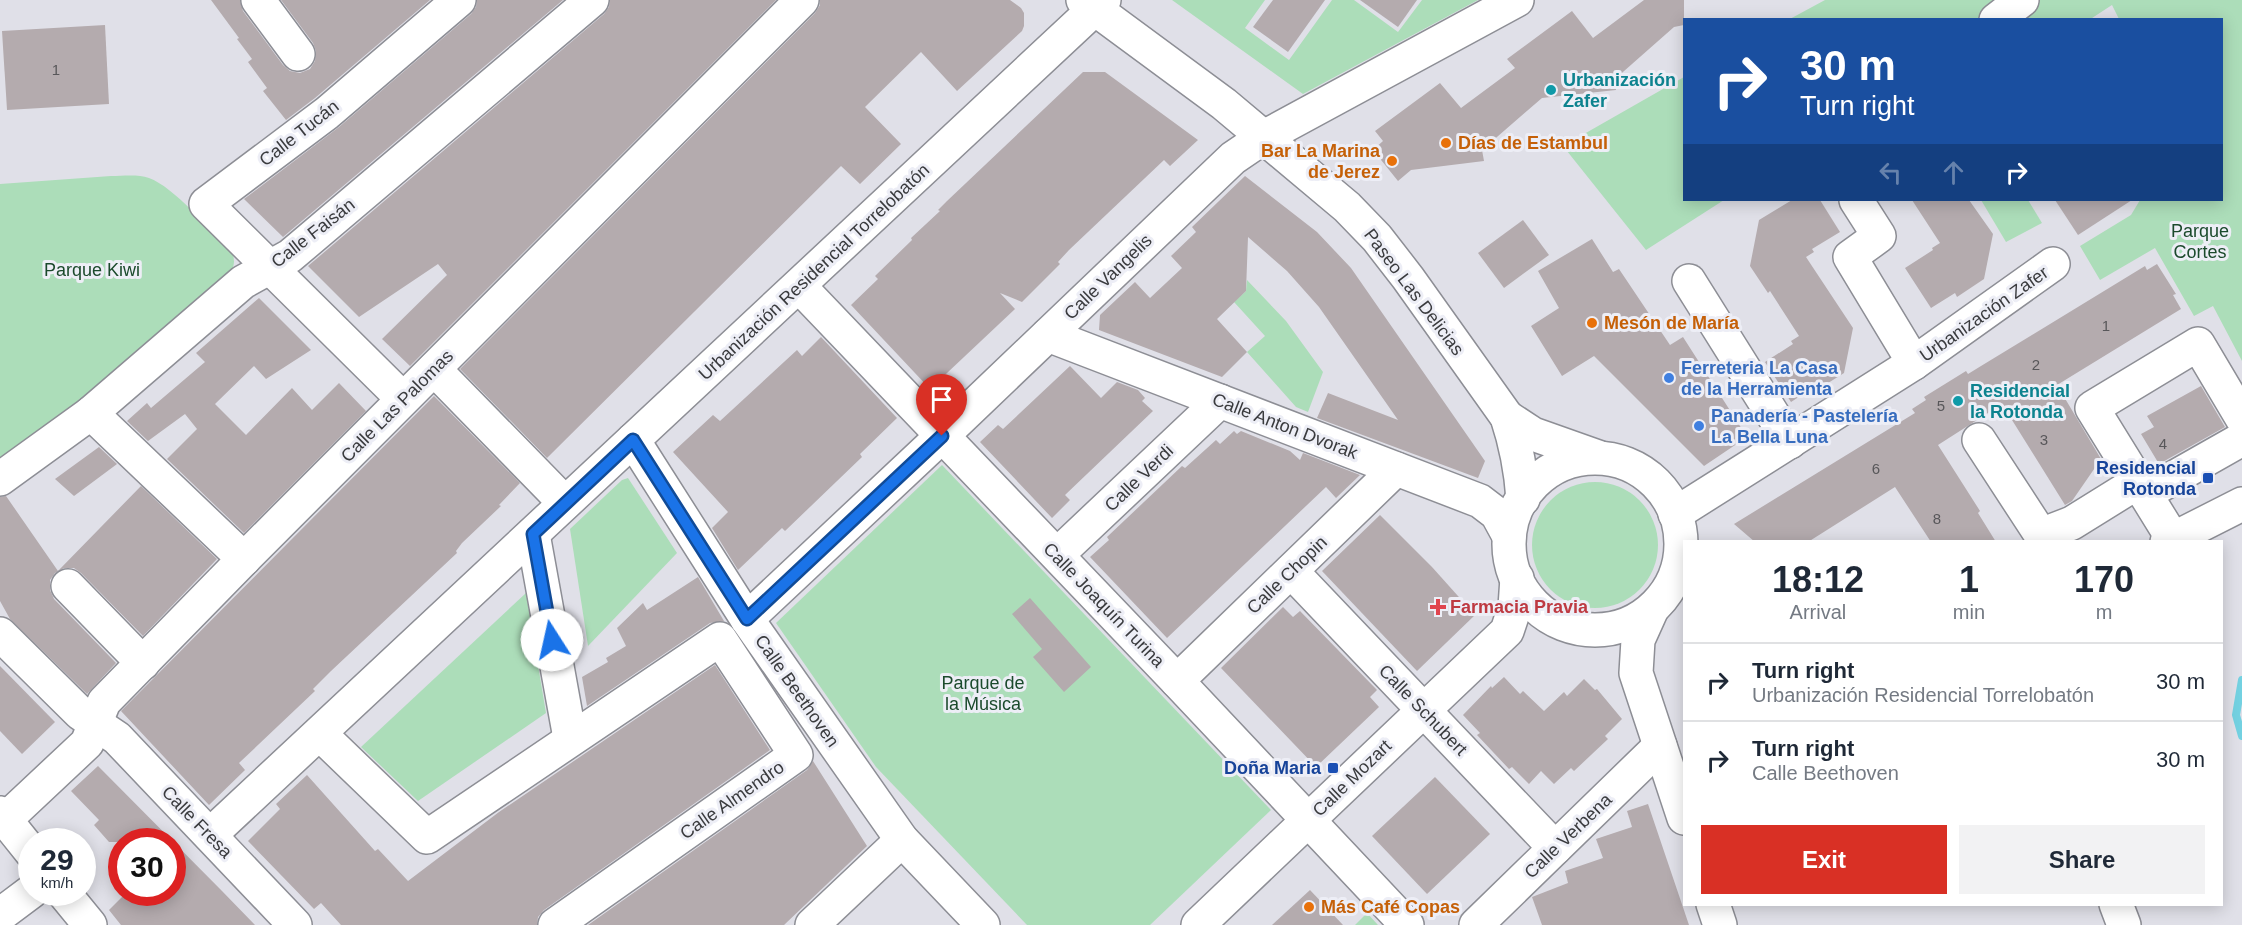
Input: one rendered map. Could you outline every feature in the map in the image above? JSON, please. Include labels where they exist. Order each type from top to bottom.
[{"type":"street","name":"Calle Tucán","points":[[270,268],[206,204],[327,113],[459,0]]},
{"type":"street","name":"Calle Faisán","points":[[0,479],[91,413],[243,282],[291,256],[592,0]]},
{"type":"street","name":"Calle Las Palomas","points":[[3,817],[87,743],[104,702],[802,0]]},
{"type":"street","name":"Calle Vangelis","points":[[747,619],[1233,158],[1264,137],[1517,0]]},
{"type":"street","points":[[1999,18],[2022,0]]},
{"type":"street","name":"Paseo Las Delicias","points":[[1094,3],[1264,137],[1347,207],[1377,238],[1506,417],[1519,459],[1523,499]]},
{"type":"street","name":"Urbanización Residencial Torrelobatón","points":[[210,835],[799,286],[1094,3]]},
{"type":"street","points":[[271,5],[298,54]]},
{"type":"street","name":"Urbanización Zafer","points":[[1857,201],[1880,236],[1850,257],[1914,363]]},
{"type":"street","name":"Urbanización Zafer","points":[[1680,529],[1790,442],[1914,363],[2053,264]]},
{"type":"street","points":[[270,268],[403,399]]},
{"type":"street","points":[[1689,281],[1790,442]]},
{"type":"street","name":"Calle Joaquín Turina","points":[[799,286],[1407,925]]},
{"type":"street","name":"Calle Anton Dvorak","points":[[1048,334],[1480,501],[1497,514],[1509,536]]},
{"type":"street","points":[[2242,418],[2198,344],[2092,408],[2142,488],[2170,540],[2242,504]]},
{"type":"street","points":[[434,369],[565,503]]},
{"type":"street","name":"Calle Verdi","points":[[1057,555],[1220,401]]},
{"type":"street","points":[[91,413],[244,559]]},
{"type":"street","name":"Paseo Las Delicias","points":[[1506,417],[1533,434],[1600,458]]},
{"type":"street","points":[[1979,440],[2041,535],[2072,523],[2242,439]]},
{"type":"street","name":"Calle Beethoven","points":[[633,440],[747,619],[902,840],[983,925]]},
{"type":"street","points":[[1636,673],[1614,648],[1536,608],[1520,587],[1510,562],[1509,536],[1516,510],[1530,487],[1550,471],[1574,461],[1600,458],[1625,464],[1648,476],[1666,495],[1680,529],[1682,544],[1678,570],[1666,600],[1638,640],[1636,673],[1683,815]]},
{"type":"street","name":"Calle Chopin","points":[[1177,681],[1396,469]]},
{"type":"street","points":[[320,734],[427,837],[570,738],[533,534]]},
{"type":"street","name":"Calle Schubert","points":[[1291,571],[1555,848]]},
{"type":"street","points":[[1507,631],[1515,607],[1517,578]]},
{"type":"street","points":[[68,586],[143,663]]},
{"type":"street","points":[[1576,628],[1620,627],[1645,615],[1666,600]]},
{"type":"street","name":"Calle Mozart","points":[[1198,925],[1507,631],[1531,623],[1576,628]]},
{"type":"street","name":"Calle Fresa","points":[[0,633],[80,712],[117,738],[290,923]]},
{"type":"street","name":"Calle Almendro","points":[[555,925],[796,755],[720,639],[570,738]]},
{"type":"street","name":"Calle Verbena","points":[[1476,925],[1660,746]]},
{"type":"street","points":[[3,817],[18,836]]},
{"type":"street","points":[[812,925],[902,840]]},
{"type":"street","points":[[0,915],[18,902]]},
{"type":"street","points":[[74,906],[90,925]]},
{"type":"street","points":[[1714,906],[1720,925]]},
{"type":"street","points":[[2117,906],[2124,925]]},
{"type":"green space","points":[[1172,0],[1265,0],[1245,28],[1289,60],[1332,0],[1354,0],[1398,32],[1422,0],[1478,0],[1303,94]]},
{"type":"green space","name":"Parque Cortes","points":[[1825,0],[2242,0],[2242,361],[2213,306],[2194,316],[2155,248],[2100,280],[2080,246],[2131,215],[2139,201],[2223,201],[2223,18],[2118,18],[2112,5],[2092,18],[1792,18]]},
{"type":"green space","points":[[1683,78],[1683,201],[1722,201],[1646,250],[1563,146]]},
{"type":"green space","name":"Parque Kiwi","points":[[111,176],[145,177],[170,190],[231,251],[234,261],[231,272],[60,416],[0,461],[0,184]]},
{"type":"green space","points":[[1982,201],[2029,201],[2042,223],[2006,242]]},
{"type":"green space","points":[[1247,280],[1286,321],[1323,372],[1308,412],[1296,407],[1247,352],[1265,336],[1234,302],[1246,291]]},
{"type":"green space","name":"Parque de la Música","points":[[942,465],[1271,810],[1150,925],[1027,925],[876,767],[776,623]]},
{"type":"green space","points":[[628,478],[677,553],[588,646],[570,529],[622,480]]},
{"type":"green space","points":[[1595,482],[1619,487],[1639,501],[1653,521],[1658,545],[1653,569],[1639,589],[1619,603],[1595,608],[1571,603],[1551,589],[1537,569],[1532,545],[1537,521],[1551,501],[1571,487]]},
{"type":"green space","points":[[526,593],[546,713],[418,801],[361,747]]},
{"type":"green space","points":[[1367,913],[1378,925],[1355,925]]},
{"type":"building","points":[[211,0],[240,0],[243,11],[283,65],[290,71],[300,73],[310,69],[315,61],[316,51],[313,43],[281,0],[430,0],[286,120],[263,91],[267,88],[248,62],[252,59]]},
{"type":"building","points":[[477,0],[563,0],[283,237],[244,199],[339,127],[471,14],[476,7]]},
{"type":"building","points":[[610,0],[776,0],[410,366],[382,339],[447,275],[438,264],[359,317],[308,266],[604,14],[609,7]]},
{"type":"building","points":[[820,0],[1010,0],[1024,13],[1024,26],[1022,31],[957,91],[921,52],[865,107],[901,144],[860,184],[841,166],[547,458],[460,369],[815,13]]},
{"type":"building","points":[[1273,0],[1325,0],[1288,52],[1253,27]]},
{"type":"building","points":[[1360,0],[1417,0],[1398,27]]},
{"type":"building","name":"Urbanización Zafer","points":[[1644,0],[1684,0],[1683,25],[1674,27],[1615,79],[1616,90],[1542,98],[1482,150],[1484,161],[1411,170],[1398,181],[1373,150],[1383,141],[1375,131],[1440,83],[1461,108],[1515,68],[1507,59],[1572,11],[1593,38]]},
{"type":"building","points":[[105,25],[109,104],[7,110],[2,31]]},
{"type":"building","points":[[1083,72],[1105,72],[1198,140],[1170,166],[1164,160],[1069,250],[1058,262],[1060,264],[1022,302],[1000,293],[1015,309],[930,389],[851,305],[878,279],[875,276],[940,211],[938,210]]},
{"type":"building","points":[[1245,176],[1317,232],[1351,268],[1485,461],[1478,478],[1317,418],[1328,393],[1398,420],[1319,307],[1287,271],[1248,237],[1246,291],[1217,319],[1247,352],[1222,377],[1099,330],[1100,315],[1135,282],[1150,298],[1182,268],[1171,256],[1196,232],[1192,227]]},
{"type":"building","points":[[1790,201],[1821,201],[1840,232],[1812,249],[1814,252],[1806,257],[1853,328],[1844,373],[1817,390],[1814,387],[1791,402],[1765,362],[1793,344],[1791,341],[1799,336],[1770,291],[1768,293],[1750,266],[1759,220]]},
{"type":"building","points":[[1913,201],[1970,201],[1993,234],[1984,279],[1957,297],[1955,293],[1931,308],[1905,268],[1940,243]]},
{"type":"building","points":[[2056,201],[2130,201],[2078,235]]},
{"type":"building","points":[[1523,220],[1549,255],[1504,288],[1478,253]]},
{"type":"building","points":[[1592,239],[1613,272],[1619,269],[1670,345],[1683,337],[1747,437],[1704,466],[1594,356],[1562,376],[1531,326],[1559,308],[1538,271]]},
{"type":"building","name":"Residencial la Rotonda","points":[[2157,264],[2176,294],[2173,295],[2181,309],[2057,385],[2101,459],[2072,501],[2065,505],[2002,404],[1938,445],[1980,511],[1978,513],[1995,540],[1930,540],[1895,487],[1811,540],[1753,540],[1734,524],[1915,413],[1912,409],[1926,400],[1924,397],[1966,371],[1968,374],[2145,266],[2147,270]]},
{"type":"building","points":[[259,298],[311,350],[266,379],[254,366],[215,404],[246,435],[292,388],[312,410],[339,383],[366,411],[244,533],[167,459],[197,429],[185,414],[148,441],[127,421],[147,403],[151,408],[205,362],[196,353]]},
{"type":"building","points":[[821,337],[897,418],[860,454],[862,457],[785,531],[782,528],[738,570],[712,528],[728,512],[673,452],[713,415],[720,421],[797,350],[802,356]]},
{"type":"building","points":[[1070,366],[1101,398],[1117,382],[1138,390],[1145,398],[1142,401],[1153,411],[1065,495],[1070,500],[1052,518],[980,442],[998,425],[1003,429]]},
{"type":"building","points":[[2201,386],[2225,427],[2159,464],[2141,434],[2154,427],[2147,416]]},
{"type":"building","points":[[434,396],[520,483],[499,505],[501,506],[462,543],[457,553],[331,671],[313,689],[315,691],[239,763],[245,770],[209,805],[121,711]]},
{"type":"building","points":[[1234,431],[1237,434],[1241,431],[1290,451],[1300,460],[1303,453],[1360,475],[1336,498],[1326,487],[1167,638],[1090,557],[1109,540],[1107,537],[1182,466],[1185,468],[1216,440],[1220,444]]},
{"type":"building","points":[[99,447],[117,464],[74,496],[55,479]]},
{"type":"building","points":[[141,486],[217,559],[143,636],[81,573],[74,568],[64,568],[55,573],[50,580],[50,590],[54,599],[116,663],[87,694],[10,619],[0,601],[0,497],[6,496],[58,571]]},
{"type":"building","points":[[1380,515],[1432,567],[1475,615],[1417,671],[1322,571]]},
{"type":"building","points":[[698,577],[724,621],[710,623],[587,706],[582,677],[608,662],[606,658],[626,646],[617,628],[643,603],[647,610]]},
{"type":"building","points":[[1030,598],[1091,667],[1064,692],[1033,657],[1042,649],[1012,614]]},
{"type":"building","points":[[1283,607],[1293,617],[1300,611],[1377,690],[1370,697],[1379,707],[1316,767],[1221,668]]},
{"type":"building","points":[[715,665],[770,750],[544,910],[538,917],[537,925],[341,925],[321,903],[314,909],[248,841],[280,809],[276,804],[307,775],[375,851],[378,849],[408,881],[499,812]]},
{"type":"building","points":[[0,666],[55,722],[22,754],[0,731]]},
{"type":"building","points":[[1504,677],[1520,694],[1523,691],[1544,711],[1564,692],[1567,696],[1584,679],[1595,690],[1597,689],[1622,719],[1605,736],[1608,739],[1574,771],[1571,768],[1554,784],[1541,771],[1529,784],[1512,767],[1509,769],[1477,735],[1480,733],[1463,715],[1491,686],[1492,688]]},
{"type":"building","points":[[813,761],[867,846],[784,925],[588,925],[807,770]]},
{"type":"building","points":[[98,766],[159,828],[108,828],[108,841],[94,825],[99,820],[71,791]]},
{"type":"building","points":[[1435,777],[1490,834],[1427,894],[1372,836]]},
{"type":"building","points":[[1648,804],[1689,925],[1542,925],[1532,897],[1568,883],[1565,871],[1603,858],[1596,839],[1632,827],[1627,811]]},
{"type":"building","points":[[186,855],[255,925],[121,925],[109,910],[113,906],[186,906]]},
{"type":"building","name":"Más Café Copas","points":[[1310,890],[1343,925],[1272,925]]},
{"type":"waterway","points":[[2242,680],[2236,715],[2242,736]]},
{"type":"place","name":"Urbanización Zafer","points":[[1551,90]]},
{"type":"place","name":"Días de Estambul","points":[[1446,143]]},
{"type":"place","name":"Bar La Marina de Jerez","points":[[1392,161]]},
{"type":"place","name":"Mesón de María","points":[[1592,323]]},
{"type":"place","name":"Ferreteria La Casa de la Herramienta","points":[[1669,378]]},
{"type":"place","name":"Residencial la Rotonda","points":[[1958,401]]},
{"type":"place","name":"Panadería - Pastelería La Bella Luna","points":[[1699,426]]},
{"type":"place","name":"Residencial Rotonda","points":[[2208,478]]},
{"type":"place","name":"Farmacia Pravia","points":[[1438,607]]},
{"type":"place","name":"Doña Maria","points":[[1333,768]]},
{"type":"place","name":"Más Café Copas","points":[[1309,907]]},
{"type":"route","points":[[552,640],[533,534],[633,440],[747,619],[942,436]]}]
